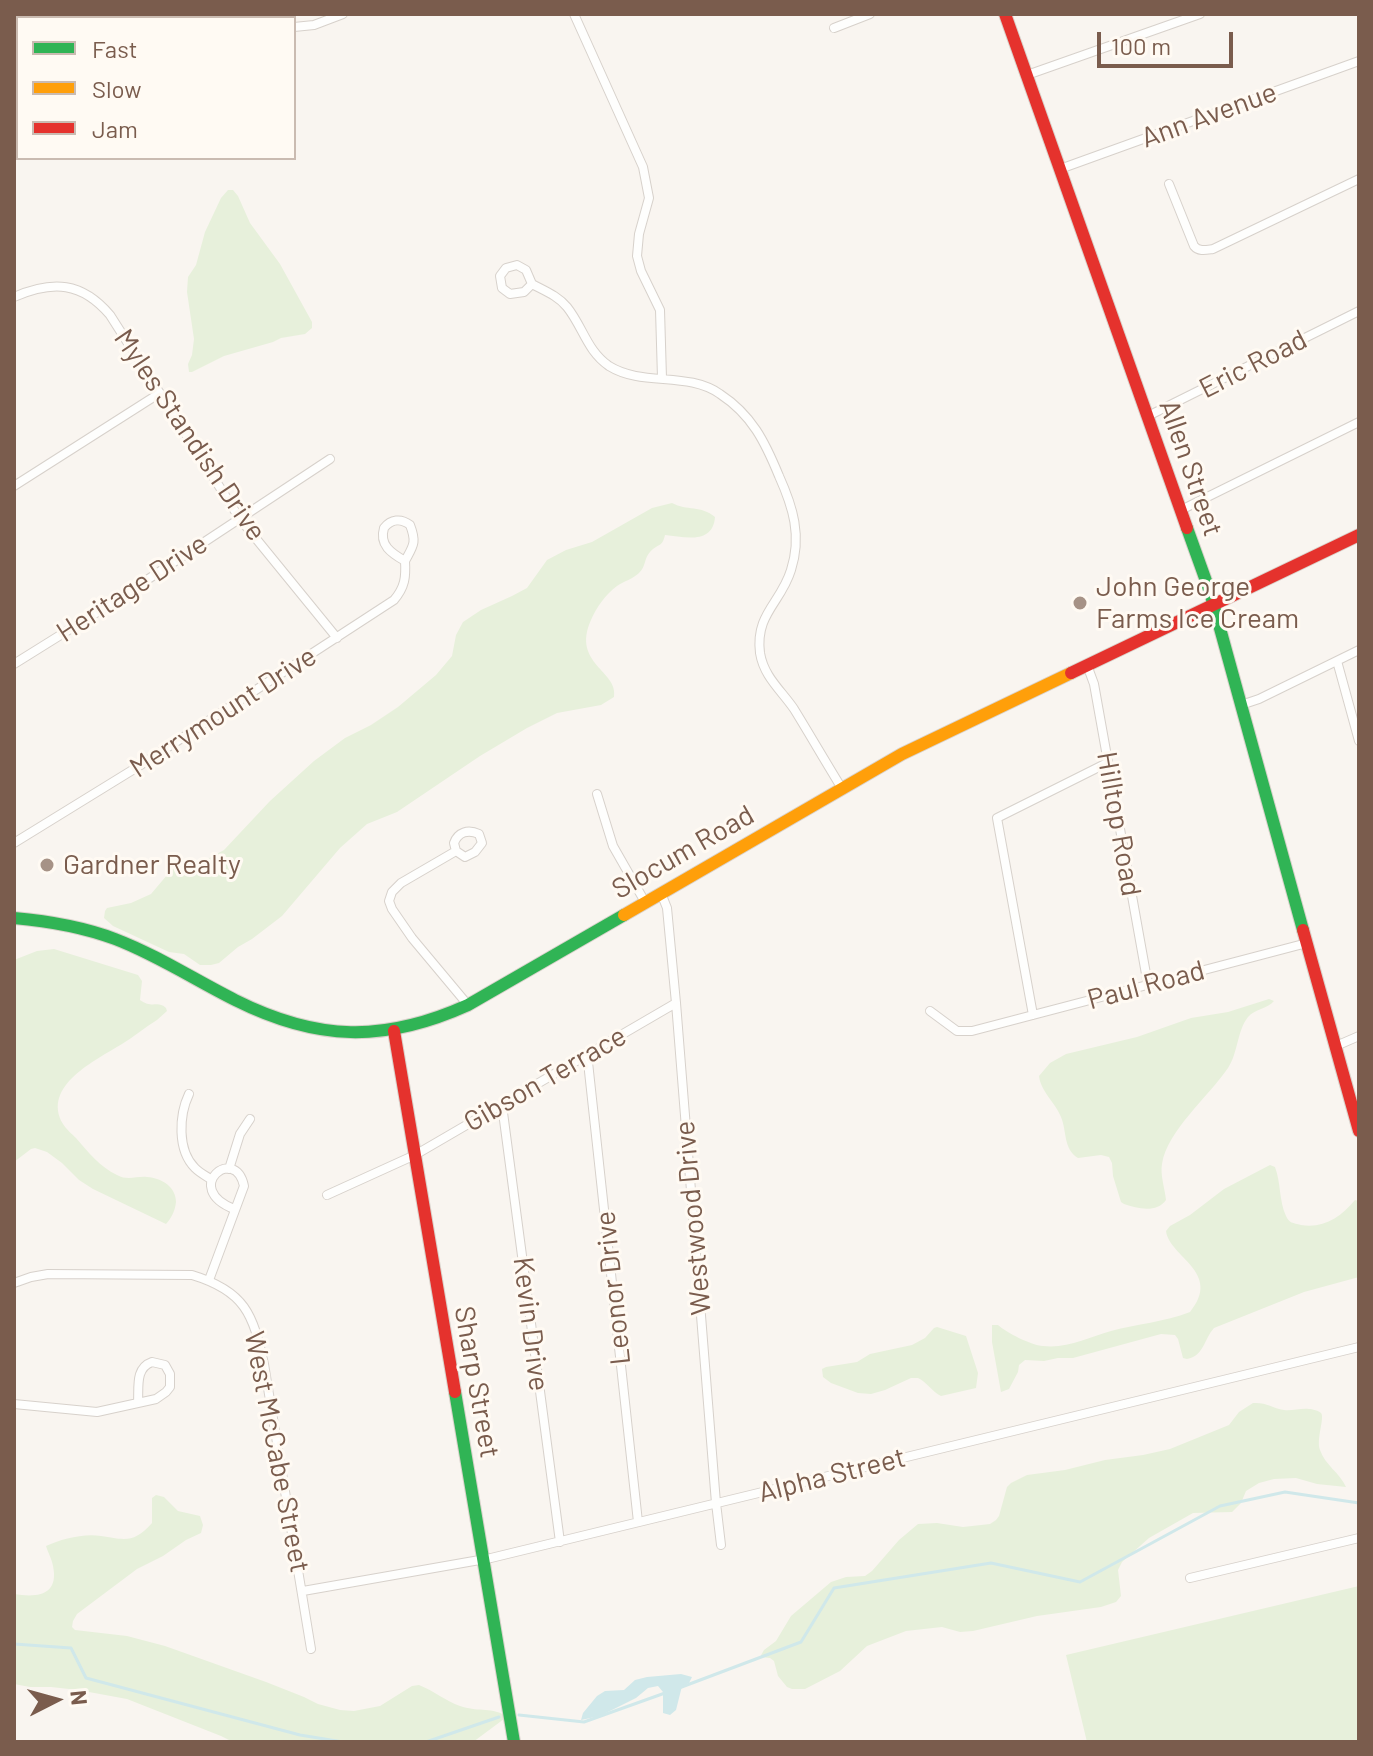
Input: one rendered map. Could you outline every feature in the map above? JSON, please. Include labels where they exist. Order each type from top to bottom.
[{"type":"street","points":[[296,27],[314,25],[343,14]]},
{"type":"street","points":[[574,14],[637,152],[646,179],[649,198],[639,234],[637,256],[660,310],[662,378]]},
{"type":"street","points":[[834,28],[870,14]]},
{"type":"street","name":"Allen Street","points":[[1005,14],[1213,604],[1359,1131]]},
{"type":"street","points":[[1027,75],[1200,14]]},
{"type":"street","name":"Ann Avenue","points":[[1060,169],[1359,61]]},
{"type":"street","points":[[1169,184],[1194,246],[1205,250],[1213,249],[1359,179]]},
{"type":"street","points":[[532,284],[553,294],[563,303],[593,352],[610,366],[635,375],[692,382],[720,393],[759,432],[794,515],[796,548],[788,580],[761,625],[762,661],[770,680],[793,707],[841,787]]},
{"type":"street","name":"Myles Standish Drive","points":[[14,297],[33,290],[73,288],[91,296],[110,315],[240,519],[337,638]]},
{"type":"street","name":"Eric Road","points":[[1148,416],[1359,311]]},
{"type":"street","points":[[14,486],[160,393]]},
{"type":"street","points":[[1181,510],[1359,422]]},
{"type":"street","name":"Heritage Drive","points":[[14,664],[330,459]]},
{"type":"street","name":"Merrymount Drive","points":[[14,843],[381,610],[399,594],[405,579],[405,561],[414,549],[411,528],[402,521],[392,521],[384,528],[383,541],[393,554],[405,561]]},
{"type":"street","name":"Slocum Road","points":[[14,918],[63,924],[116,939],[263,1013],[297,1025],[348,1033],[394,1031],[430,1021],[468,1005],[916,746],[1359,535]]},
{"type":"street","points":[[1241,705],[1359,650]]},
{"type":"street","points":[[1337,661],[1359,741]]},
{"type":"street","name":"Hilltop Road","points":[[1087,665],[1094,684],[1148,985]]},
{"type":"street","points":[[1033,1015],[997,818],[1107,763]]},
{"type":"street","points":[[597,794],[613,846],[645,902]]},
{"type":"street","points":[[456,851],[401,883],[390,895],[390,906],[468,1005]]},
{"type":"street","name":"Westwood Drive","points":[[661,893],[667,908],[676,1003],[721,1545]]},
{"type":"street","name":"Paul Road","points":[[930,1011],[957,1031],[985,1028],[1307,943]]},
{"type":"street","name":"Gibson Terrace","points":[[327,1195],[415,1155],[676,1003]]},
{"type":"street","name":"Sharp Street","points":[[394,1031],[514,1742]]},
{"type":"street","points":[[1336,1046],[1359,1036]]},
{"type":"street","name":"Leonor Drive","points":[[587,1053],[638,1522]]},
{"type":"street","points":[[189,1094],[181,1119],[185,1148],[193,1167],[212,1180]]},
{"type":"street","name":"Kevin Drive","points":[[502,1105],[560,1542]]},
{"type":"street","points":[[229,1169],[240,1134],[250,1119]]},
{"type":"street","points":[[209,1280],[242,1193],[243,1183],[237,1172],[229,1169],[218,1171],[212,1180],[215,1196],[234,1209]]},
{"type":"street","name":"West McCabe Street","points":[[14,1283],[48,1274],[192,1275],[228,1291],[243,1305],[252,1317],[258,1334],[311,1649]]},
{"type":"street","name":"Alpha Street","points":[[303,1591],[483,1560],[1359,1347]]},
{"type":"street","points":[[14,1404],[97,1412],[156,1399],[168,1390],[170,1374],[165,1365],[152,1362],[142,1368],[138,1402]]},
{"type":"street","points":[[1190,1578],[1359,1538]]},
{"type":"green space","points":[[228,190],[233,190],[238,196],[250,223],[280,264],[312,322],[312,328],[305,334],[281,338],[224,356],[189,372],[194,339],[187,292],[188,277],[196,265],[205,232]]},
{"type":"green space","points":[[672,503],[710,513],[715,517],[713,526],[703,536],[665,535],[661,544],[648,554],[641,571],[613,589],[596,611],[586,635],[587,647],[591,657],[610,680],[614,697],[601,705],[557,713],[527,728],[397,812],[367,824],[340,848],[282,916],[219,963],[200,965],[184,954],[169,952],[113,926],[104,918],[107,908],[131,903],[151,894],[179,863],[202,862],[224,850],[270,801],[314,761],[345,738],[398,707],[436,675],[452,656],[456,635],[463,622],[527,588],[547,560],[592,542],[652,508]]},
{"type":"green space","points":[[54,949],[138,975],[142,981],[140,1000],[166,1008],[167,1011],[157,1020],[74,1076],[59,1098],[58,1110],[66,1128],[105,1168],[125,1178],[158,1179],[171,1188],[176,1202],[166,1224],[93,1189],[47,1152],[31,1149],[14,1162],[14,960],[37,951]]},
{"type":"green space","points":[[1269,999],[1274,1001],[1248,1017],[1228,1068],[1190,1114],[1165,1152],[1162,1177],[1166,1200],[1158,1207],[1147,1209],[1121,1202],[1109,1157],[1078,1158],[1073,1154],[1061,1117],[1042,1087],[1039,1076],[1050,1063],[1066,1054]]},
{"type":"green space","points":[[1270,1165],[1275,1167],[1284,1210],[1292,1222],[1309,1226],[1324,1223],[1344,1212],[1355,1200],[1359,1201],[1359,1277],[1304,1292],[1214,1328],[1200,1351],[1187,1359],[1183,1358],[1175,1335],[1161,1334],[1073,1358],[1025,1360],[1019,1365],[1009,1389],[1001,1392],[992,1325],[998,1325],[1032,1343],[1052,1346],[1190,1312],[1199,1298],[1201,1286],[1192,1266],[1169,1240],[1166,1231],[1224,1189]]},
{"type":"green space","points":[[937,1327],[966,1336],[978,1373],[976,1388],[941,1396],[918,1378],[911,1378],[871,1394],[858,1393],[823,1377],[822,1369],[826,1367],[857,1362],[870,1354],[912,1345]]},
{"type":"green space","points":[[1253,1403],[1284,1410],[1310,1409],[1321,1413],[1320,1450],[1346,1487],[1296,1478],[1274,1479],[1246,1491],[1241,1503],[1232,1512],[1193,1513],[1149,1538],[1122,1562],[1118,1570],[1121,1596],[1116,1602],[1101,1607],[1037,1616],[973,1631],[960,1632],[942,1627],[906,1631],[867,1646],[840,1671],[805,1689],[787,1687],[778,1676],[774,1661],[760,1657],[776,1641],[791,1616],[831,1582],[865,1576],[918,1524],[963,1527],[990,1524],[999,1516],[1007,1487],[1027,1475],[1170,1449],[1229,1425],[1239,1412]]},
{"type":"green space","points":[[156,1495],[164,1497],[178,1511],[200,1516],[203,1525],[201,1533],[137,1569],[77,1614],[72,1627],[75,1630],[127,1636],[165,1646],[340,1710],[380,1706],[412,1686],[419,1685],[460,1706],[499,1713],[505,1715],[504,1719],[473,1742],[233,1742],[127,1699],[78,1690],[14,1684],[14,1594],[38,1595],[50,1589],[54,1576],[46,1546],[80,1536],[135,1537],[152,1523],[152,1498]]},
{"type":"green space","points":[[1359,1586],[1359,1742],[1087,1742],[1066,1655]]},
{"type":"water","points":[[681,1674],[692,1677],[689,1683],[682,1686],[676,1710],[670,1715],[663,1713],[663,1692],[658,1686],[648,1688],[636,1698],[600,1716],[581,1720],[597,1696],[605,1691],[624,1690],[635,1680],[647,1677]]},
{"type":"waterway","points":[[679,1688],[801,1642],[834,1588],[991,1563],[1080,1582],[1220,1506],[1285,1492],[1359,1503]]},
{"type":"waterway","points":[[14,1644],[71,1648],[86,1678],[300,1735],[343,1742]]},
{"type":"waterway","points":[[519,1715],[584,1722],[665,1693]]},
{"type":"waterway","points":[[426,1742],[499,1717]]},
{"type":"traffic: fast","points":[[1187,528],[1210,592],[1303,930]]},
{"type":"traffic: fast","points":[[14,918],[65,925],[103,935],[146,952],[265,1014],[323,1030],[351,1032],[408,1026],[468,1005],[624,915]]},
{"type":"traffic: fast","points":[[455,1392],[514,1742]]},
{"type":"traffic: slow","points":[[624,915],[902,754],[1071,673]]},
{"type":"traffic: jam","points":[[1005,14],[1187,528]]},
{"type":"traffic: jam","points":[[1071,673],[1359,535]]},
{"type":"traffic: jam","points":[[1303,930],[1359,1131]]},
{"type":"traffic: jam","points":[[394,1031],[455,1392]]},
{"type":"place","name":"John George Farms Ice Cream","points":[[1080,603]]},
{"type":"place","name":"Gardner Realty","points":[[47,865]]}]
